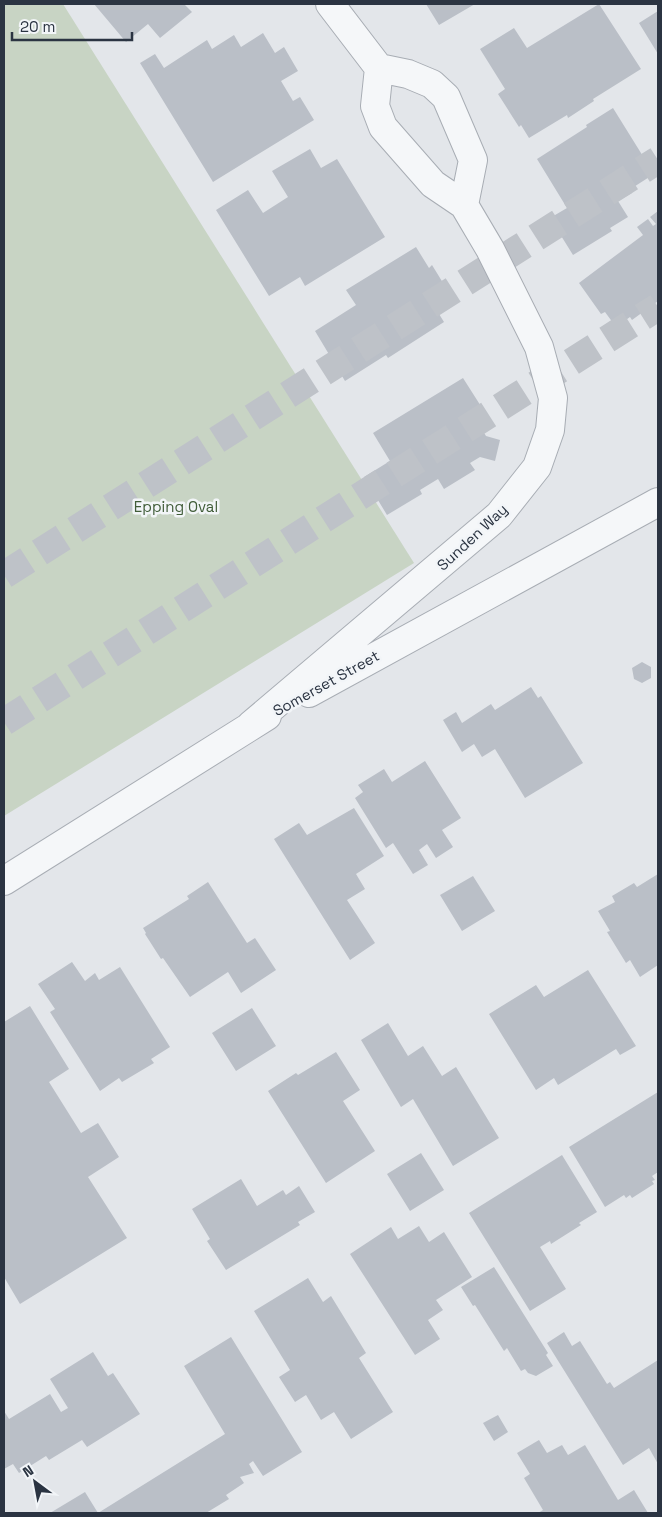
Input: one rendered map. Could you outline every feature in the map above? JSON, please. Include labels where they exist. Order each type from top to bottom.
[{"type":"street","points":[[330,4],[380,68],[408,74],[432,84],[446,97],[473,160],[464,205]]},
{"type":"street","name":"Sunden Way","points":[[252,725],[499,515],[537,467],[550,430],[553,398],[539,347],[490,249],[464,205],[433,184],[383,127],[375,106],[380,68]]},
{"type":"street","name":"Somerset Street","points":[[4,881],[252,725],[378,654],[658,502]]},
{"type":"green space","name":"Epping Oval","points":[[4,4],[63,4],[414,563],[4,816]]},
{"type":"building","points":[[94,4],[184,4],[192,12],[160,38],[148,24],[126,42]]},
{"type":"building","points":[[426,4],[475,4],[439,25]]},
{"type":"building","points":[[599,4],[641,69],[593,99],[594,101],[568,118],[567,115],[529,138],[521,125],[519,127],[498,94],[505,89],[480,49],[514,28],[527,48]]},
{"type":"building","points":[[658,11],[658,54],[639,23]]},
{"type":"building","points":[[263,33],[275,53],[284,47],[298,71],[281,81],[293,101],[300,97],[314,120],[213,182],[140,63],[155,54],[164,68],[207,40],[212,49],[234,35],[241,47]]},
{"type":"building","points":[[613,108],[654,174],[629,190],[632,193],[618,201],[628,217],[610,228],[612,231],[573,255],[550,218],[567,208],[537,159]]},
{"type":"building","points":[[310,149],[321,168],[337,159],[385,237],[305,286],[300,277],[269,296],[216,210],[248,190],[263,213],[288,197],[272,171]]},
{"type":"building","points":[[658,211],[658,301],[632,320],[630,317],[616,327],[605,312],[601,314],[579,283],[643,235],[637,227],[648,219],[653,226],[656,224],[650,217]]},
{"type":"building","points":[[416,247],[429,268],[432,265],[448,291],[431,301],[444,322],[388,358],[386,355],[345,381],[315,331],[356,305],[346,290]]},
{"type":"building","points":[[463,378],[491,422],[481,428],[486,436],[500,440],[495,461],[480,457],[470,463],[475,470],[444,489],[438,479],[420,490],[422,494],[387,515],[364,477],[390,461],[373,433]]},
{"type":"building","points":[[642,662],[651,667],[651,678],[642,683],[634,679],[632,668]]},
{"type":"building","points":[[531,687],[538,698],[541,696],[583,763],[525,798],[495,749],[482,757],[474,744],[462,752],[443,720],[456,712],[462,723],[491,704],[495,710]]},
{"type":"building","points":[[425,761],[461,818],[442,830],[453,847],[436,858],[427,844],[419,850],[428,865],[413,874],[393,843],[386,848],[355,798],[363,792],[358,785],[384,769],[392,782]]},
{"type":"building","points":[[354,808],[384,856],[356,874],[365,889],[347,900],[375,943],[350,960],[274,839],[299,823],[307,835]]},
{"type":"building","points":[[658,874],[658,965],[640,977],[630,960],[626,963],[607,932],[610,931],[598,911],[615,902],[612,896],[634,883],[637,887]]},
{"type":"building","points":[[473,876],[495,911],[462,931],[440,895]]},
{"type":"building","points":[[208,882],[247,943],[255,938],[276,970],[241,993],[228,972],[190,997],[163,958],[161,959],[143,928],[189,899],[187,896]]},
{"type":"building","points":[[72,962],[85,981],[95,973],[99,980],[120,967],[170,1047],[151,1059],[154,1063],[122,1082],[119,1078],[100,1091],[50,1012],[55,1009],[38,984]]},
{"type":"building","points":[[588,970],[636,1046],[620,1055],[616,1049],[558,1085],[554,1078],[536,1090],[489,1014],[536,985],[544,997]]},
{"type":"building","points":[[30,1006],[69,1069],[49,1082],[81,1133],[98,1123],[119,1157],[88,1177],[127,1238],[20,1304],[4,1277],[4,1022]]},
{"type":"building","points":[[252,1008],[276,1046],[236,1071],[212,1033]]},
{"type":"building","points":[[388,1023],[408,1056],[423,1046],[442,1076],[456,1067],[499,1138],[453,1166],[413,1099],[401,1107],[361,1040]]},
{"type":"building","points":[[336,1052],[360,1090],[343,1101],[375,1151],[326,1183],[268,1091],[296,1073],[298,1075]]},
{"type":"building","points":[[658,1092],[658,1172],[652,1176],[655,1180],[652,1181],[654,1184],[632,1198],[630,1195],[626,1198],[624,1195],[605,1207],[569,1147]]},
{"type":"building","points":[[421,1153],[444,1190],[410,1211],[387,1174]]},
{"type":"building","points":[[562,1155],[597,1212],[579,1223],[581,1225],[551,1244],[550,1241],[540,1247],[566,1289],[530,1311],[469,1213]]},
{"type":"building","points":[[241,1179],[257,1206],[283,1190],[286,1195],[299,1186],[315,1212],[298,1222],[300,1225],[226,1270],[207,1241],[210,1239],[192,1209]]},
{"type":"building","points":[[419,1226],[429,1242],[444,1232],[472,1277],[436,1300],[443,1310],[428,1320],[440,1339],[415,1355],[350,1254],[391,1227],[398,1239]]},
{"type":"building","points":[[494,1267],[548,1353],[546,1355],[553,1366],[536,1376],[528,1373],[525,1369],[521,1371],[507,1348],[504,1351],[475,1305],[473,1306],[461,1287]]},
{"type":"building","points":[[308,1278],[323,1302],[331,1296],[366,1353],[359,1358],[393,1412],[351,1439],[334,1412],[321,1420],[306,1395],[295,1402],[279,1377],[290,1370],[254,1311]]},
{"type":"building","points":[[564,1332],[572,1346],[580,1341],[607,1384],[610,1382],[614,1388],[658,1360],[658,1464],[649,1448],[623,1465],[547,1343]]},
{"type":"building","points":[[231,1337],[302,1452],[263,1476],[253,1461],[249,1464],[254,1473],[240,1477],[244,1483],[226,1495],[229,1499],[206,1513],[98,1513],[225,1434],[184,1366]]},
{"type":"building","points":[[93,1352],[108,1376],[113,1373],[140,1414],[87,1447],[82,1440],[49,1460],[46,1456],[19,1473],[13,1464],[4,1469],[4,1411],[9,1419],[50,1394],[61,1412],[68,1408],[50,1379]]},
{"type":"building","points":[[498,1415],[508,1432],[494,1441],[483,1423]]},
{"type":"building","points":[[539,1440],[547,1453],[562,1445],[568,1455],[585,1445],[618,1500],[634,1490],[648,1513],[538,1513],[543,1510],[524,1478],[530,1474],[517,1453]]},
{"type":"building","points":[[85,1492],[98,1513],[50,1513]]},
{"type":"tunnel","points":[[4,575],[658,160]]},
{"type":"tunnel","points":[[4,722],[658,307]]}]
